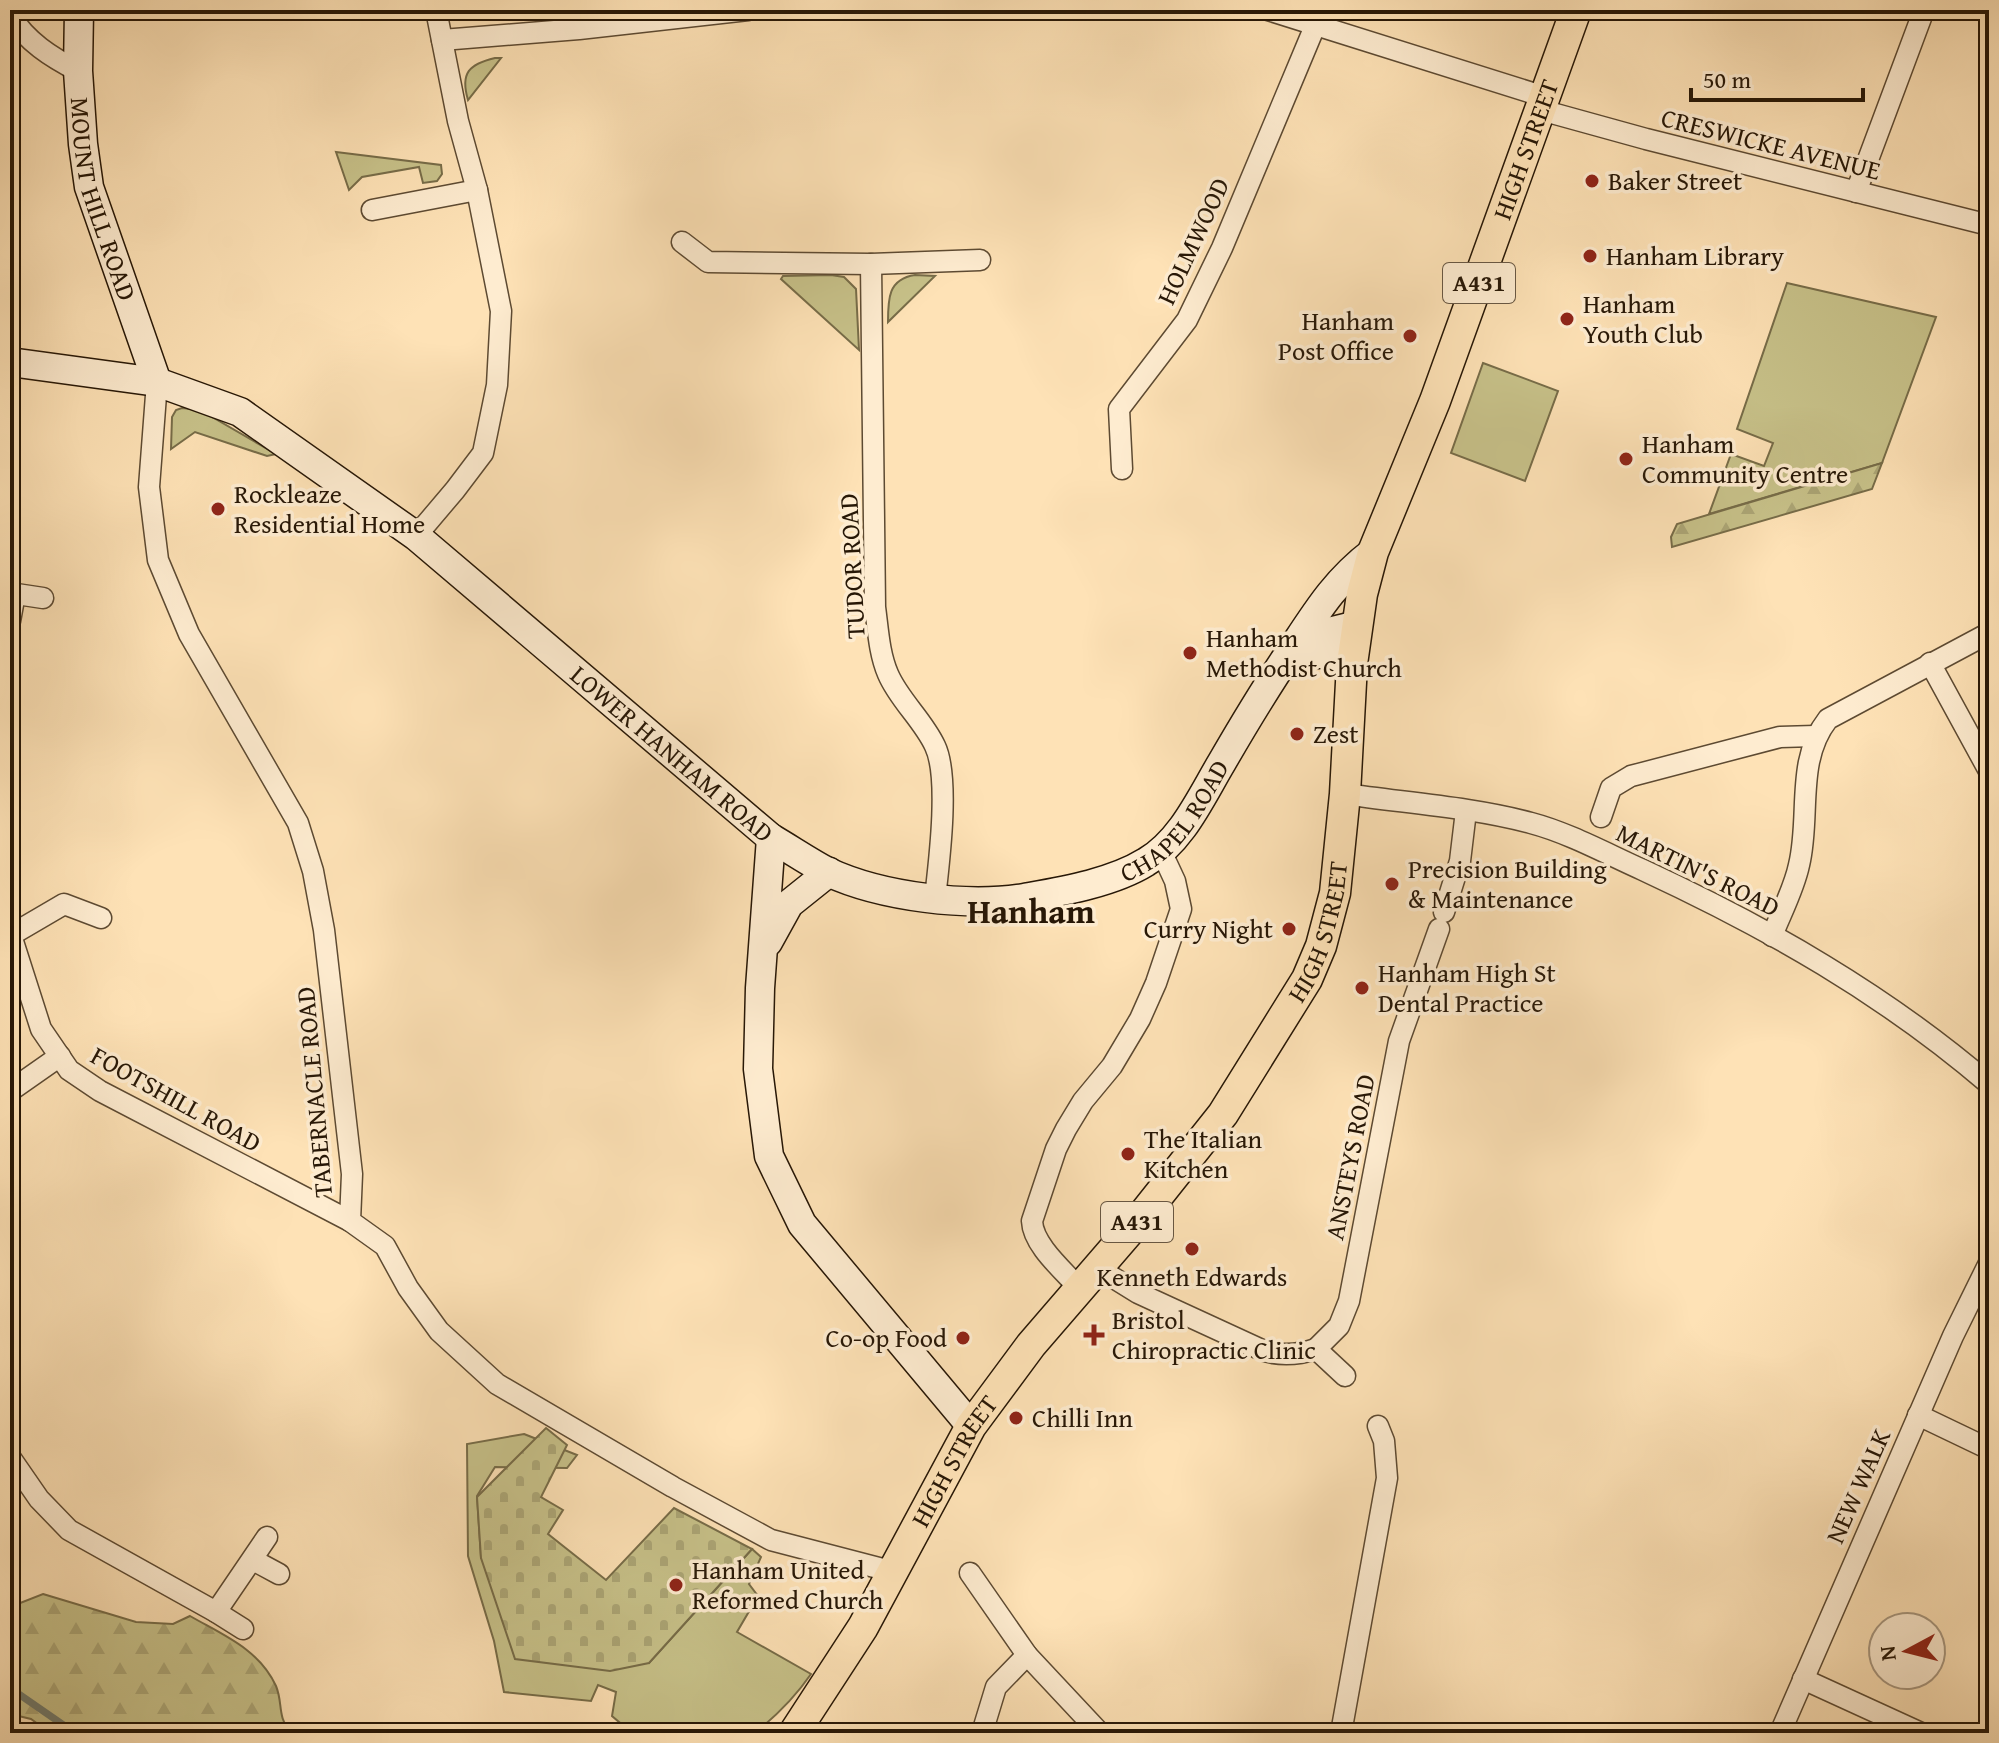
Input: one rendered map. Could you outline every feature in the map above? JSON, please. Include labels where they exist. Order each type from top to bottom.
[{"type":"main road","name":"MOUNT HILL ROAD","points":[[79,10],[78,71],[89,187],[157,382]]},
{"type":"main road","name":"HIGH STREET","points":[[794,1733],[863,1627],[971,1426],[1031,1345],[1172,1180],[1223,1114],[1303,987],[1321,946],[1335,893],[1345,794],[1352,664],[1373,552],[1435,401],[1576,10]]},
{"type":"main road","name":"LOWER HANHAM ROAD","points":[[10,362],[157,382],[240,412],[416,536],[771,838],[758,1069],[769,1156],[802,1224],[971,1426]]},
{"type":"main road","name":"CHAPEL ROAD","points":[[771,838],[829,872],[880,889],[935,898],[1000,902],[1075,889],[1144,864],[1161,851],[1189,819],[1263,691],[1325,598],[1349,570],[1373,552]]},
{"type":"main road","name":"CHAPEL ROAD","points":[[1288,654],[1316,635],[1357,625]]},
{"type":"main road","points":[[1288,654],[1332,654],[1352,664]]},
{"type":"main road","points":[[763,949],[789,904],[829,872]]},
{"type":"street","points":[[416,536],[483,453],[497,385],[501,311],[436,10]]},
{"type":"street","points":[[442,40],[579,29],[748,10]]},
{"type":"street","points":[[1856,192],[1924,10]]},
{"type":"street","name":"CRESWICKE AVENUE","points":[[1272,11],[1543,103],[1856,192],[1989,225]]},
{"type":"street","points":[[10,15],[21,34],[78,71]]},
{"type":"street","name":"HOLMWOOD","points":[[1122,469],[1119,409],[1187,320],[1222,248],[1315,26]]},
{"type":"street","points":[[372,210],[477,190]]},
{"type":"street","points":[[682,242],[708,262],[871,264],[980,260]]},
{"type":"street","name":"TUDOR ROAD","points":[[871,264],[875,607],[879,642],[888,675],[936,746],[940,763],[942,831],[935,898]]},
{"type":"street","name":"TABERNACLE ROAD","points":[[157,382],[149,487],[158,560],[189,634],[282,790],[298,823],[313,871],[324,930],[352,1174],[350,1221],[385,1246],[408,1288],[439,1331],[497,1384],[660,1480],[771,1540],[894,1572]]},
{"type":"street","points":[[10,621],[13,594],[43,598]]},
{"type":"street","points":[[1772,936],[1799,865],[1807,773],[1815,736],[1828,719],[1989,633]]},
{"type":"street","points":[[1930,663],[1989,771]]},
{"type":"street","points":[[1601,817],[1611,788],[1631,776],[1780,737],[1815,736]]},
{"type":"street","name":"MARTIN'S ROAD","points":[[1345,794],[1532,823],[1597,849],[1688,891],[1846,976],[1952,1052],[1989,1084]]},
{"type":"street","name":"ANSTEYS ROAD","points":[[1316,1349],[1339,1326],[1349,1301],[1399,1041],[1460,861],[1466,811]]},
{"type":"street","points":[[1161,851],[1175,881],[1181,909],[1161,968],[1140,1019],[1112,1066],[1083,1101],[1056,1149],[1032,1227],[1039,1242],[1087,1278],[1138,1293],[1264,1351],[1290,1355],[1316,1349],[1345,1376]]},
{"type":"street","points":[[11,934],[64,904],[101,918]]},
{"type":"street","name":"FOOTSHILL ROAD","points":[[11,934],[41,1029],[69,1070],[100,1091],[350,1221]]},
{"type":"street","points":[[10,1091],[60,1056]]},
{"type":"street","name":"NEW WALK","points":[[1780,1733],[1918,1415],[1989,1263]]},
{"type":"street","points":[[1918,1415],[1989,1449]]},
{"type":"street","points":[[1341,1733],[1387,1478],[1384,1441],[1378,1426]]},
{"type":"street","points":[[10,1457],[39,1499],[69,1530],[243,1629]]},
{"type":"street","points":[[216,1612],[267,1537]]},
{"type":"street","points":[[253,1560],[279,1574]]},
{"type":"street","points":[[970,1573],[1027,1655],[1100,1733]]},
{"type":"street","points":[[982,1733],[996,1687],[1027,1655]]},
{"type":"street","points":[[1803,1679],[1921,1733]]},
{"type":"green space","points":[[501,58],[468,100],[465,83],[469,71],[479,63]]},
{"type":"green space","points":[[336,152],[441,165],[442,174],[437,181],[423,183],[419,167],[362,177],[349,190]]},
{"type":"green space","points":[[915,275],[935,276],[888,322],[891,291],[899,281]]},
{"type":"green space","points":[[783,276],[844,277],[856,289],[859,350],[781,279]]},
{"type":"green space","points":[[1787,283],[1936,317],[1882,463],[1709,514],[1731,454],[1764,466],[1773,443],[1737,429]]},
{"type":"green space","points":[[1483,363],[1558,391],[1525,481],[1451,453]]},
{"type":"green space","points":[[176,410],[200,410],[276,454],[267,456],[195,432],[171,449],[172,417]]},
{"type":"green space","points":[[1882,463],[1872,489],[1672,547],[1671,537],[1677,524]]},
{"type":"green space","points":[[546,1428],[567,1445],[541,1497],[563,1510],[548,1534],[606,1580],[674,1508],[752,1549],[649,1663],[610,1671],[515,1659],[481,1558],[477,1497]]},
{"type":"green space","points":[[524,1434],[577,1455],[567,1468],[495,1467],[477,1496],[481,1558],[649,1663],[752,1549],[761,1557],[749,1584],[758,1596],[737,1632],[811,1674],[785,1705],[755,1733],[632,1733],[612,1716],[616,1692],[598,1685],[591,1701],[504,1692],[494,1641],[468,1556],[467,1444]]},
{"type":"green space","points":[[43,1594],[136,1622],[173,1624],[190,1616],[215,1630],[239,1644],[269,1673],[290,1733],[50,1733],[31,1719],[10,1714],[10,1607]]},
{"type":"waterway","points":[[10,1688],[75,1733]]},
{"type":"place","name":"Baker Street","points":[[1592,181]]},
{"type":"place","name":"Hanham Library","points":[[1590,256]]},
{"type":"place","name":"Hanham Youth Club","points":[[1567,319]]},
{"type":"place","name":"Hanham Post Office","points":[[1410,336]]},
{"type":"place","name":"Hanham Community Centre","points":[[1626,459]]},
{"type":"place","name":"Rockleaze Residential Home","points":[[218,509]]},
{"type":"place","name":"Hanham Methodist Church","points":[[1190,653]]},
{"type":"place","name":"Zest","points":[[1297,734]]},
{"type":"place","name":"Precision Building & Maintenance","points":[[1392,884]]},
{"type":"place","name":"Curry Night","points":[[1289,929]]},
{"type":"place","name":"Hanham High St Dental Practice","points":[[1362,988]]},
{"type":"place","name":"The Italian Kitchen","points":[[1128,1154]]},
{"type":"place","name":"Kenneth Edwards","points":[[1192,1249]]},
{"type":"place","name":"Bristol Chiropractic Clinic","points":[[1094,1335]]},
{"type":"place","name":"Co-op Food","points":[[963,1338]]},
{"type":"place","name":"Chilli Inn","points":[[1016,1418]]},
{"type":"place","name":"Hanham United Reformed Church","points":[[676,1585]]},
{"type":"district","name":"Hanham","points":[[1031,911]]}]
